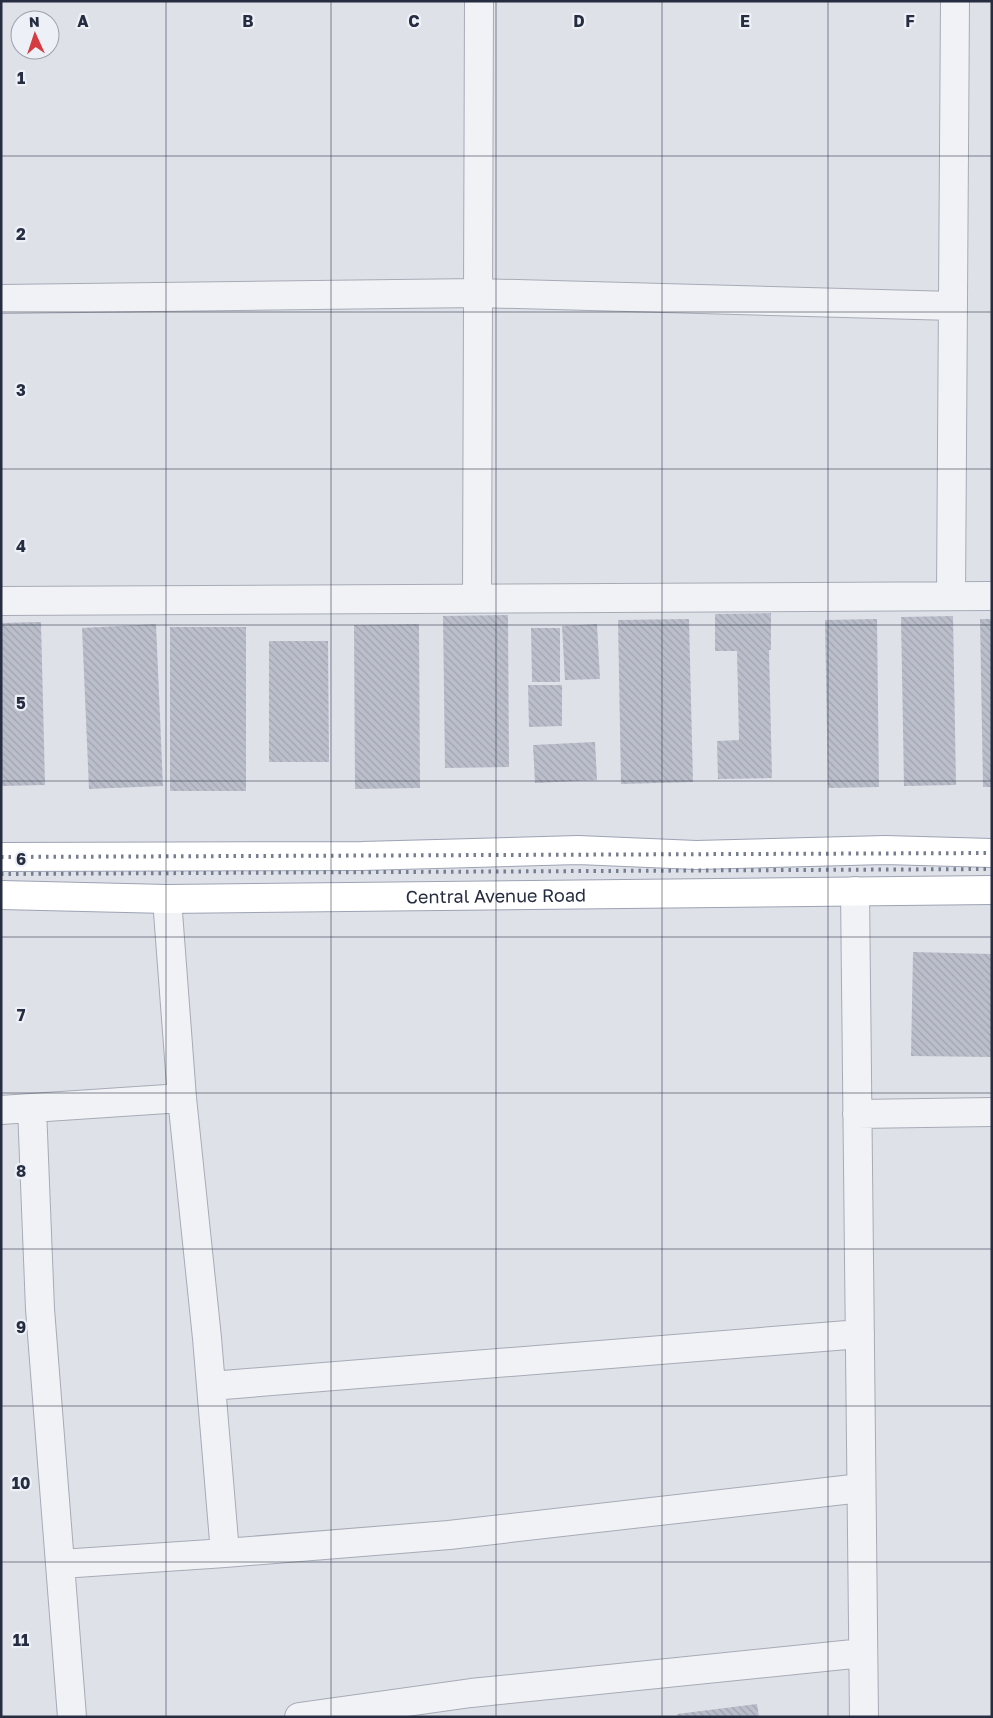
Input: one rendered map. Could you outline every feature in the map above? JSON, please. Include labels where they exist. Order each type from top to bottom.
[{"type":"main road","points":[[1,857],[362,856],[578,850],[696,855],[885,850],[992,853]]},
{"type":"main road","name":"Central Avenue Road","points":[[1,895],[167,899],[992,890]]},
{"type":"street","points":[[477,598],[479,1]]},
{"type":"street","points":[[952,596],[954,1]]},
{"type":"street","points":[[1,299],[477,293],[953,306]]},
{"type":"street","points":[[1,601],[992,596]]},
{"type":"street","points":[[855,891],[864,1717]]},
{"type":"street","points":[[167,899],[182,1098],[211,1386],[225,1553]]},
{"type":"street","points":[[1,1110],[182,1098]]},
{"type":"street","points":[[32,1108],[40,1309],[72,1717]]},
{"type":"street","points":[[857,1114],[992,1112]]},
{"type":"street","points":[[211,1386],[860,1334]]},
{"type":"street","points":[[61,1564],[449,1535],[862,1488]]},
{"type":"street","points":[[299,1717],[471,1693],[863,1653]]},
{"type":"building","points":[[771,613],[771,650],[769,650],[772,778],[718,779],[717,741],[739,740],[737,651],[715,651],[715,614]]},
{"type":"building","points":[[508,615],[509,767],[445,768],[443,616]]},
{"type":"building","points":[[953,616],[956,785],[904,786],[901,617]]},
{"type":"building","points":[[689,619],[693,782],[621,784],[618,620]]},
{"type":"building","points":[[877,619],[879,787],[828,788],[825,620]]},
{"type":"building","points":[[980,619],[992,619],[992,787],[983,787]]},
{"type":"building","points":[[41,622],[45,785],[1,786],[1,623]]},
{"type":"building","points":[[156,624],[163,786],[89,789],[82,628]]},
{"type":"building","points":[[419,624],[420,788],[355,789],[354,625]]},
{"type":"building","points":[[597,624],[600,679],[565,680],[562,626]]},
{"type":"building","points":[[170,627],[246,627],[246,791],[170,791]]},
{"type":"building","points":[[531,628],[560,628],[560,682],[532,682]]},
{"type":"building","points":[[269,641],[328,641],[329,762],[269,762]]},
{"type":"building","points":[[528,685],[562,685],[562,726],[529,727]]},
{"type":"building","points":[[595,742],[597,780],[535,783],[533,745]]},
{"type":"building","points":[[913,952],[992,954],[992,1057],[911,1056]]},
{"type":"building","points":[[757,1704],[759,1717],[678,1717],[677,1714]]},
{"type":"railway","points":[[1,857],[992,853]]},
{"type":"railway","points":[[1,874],[992,869]]}]
